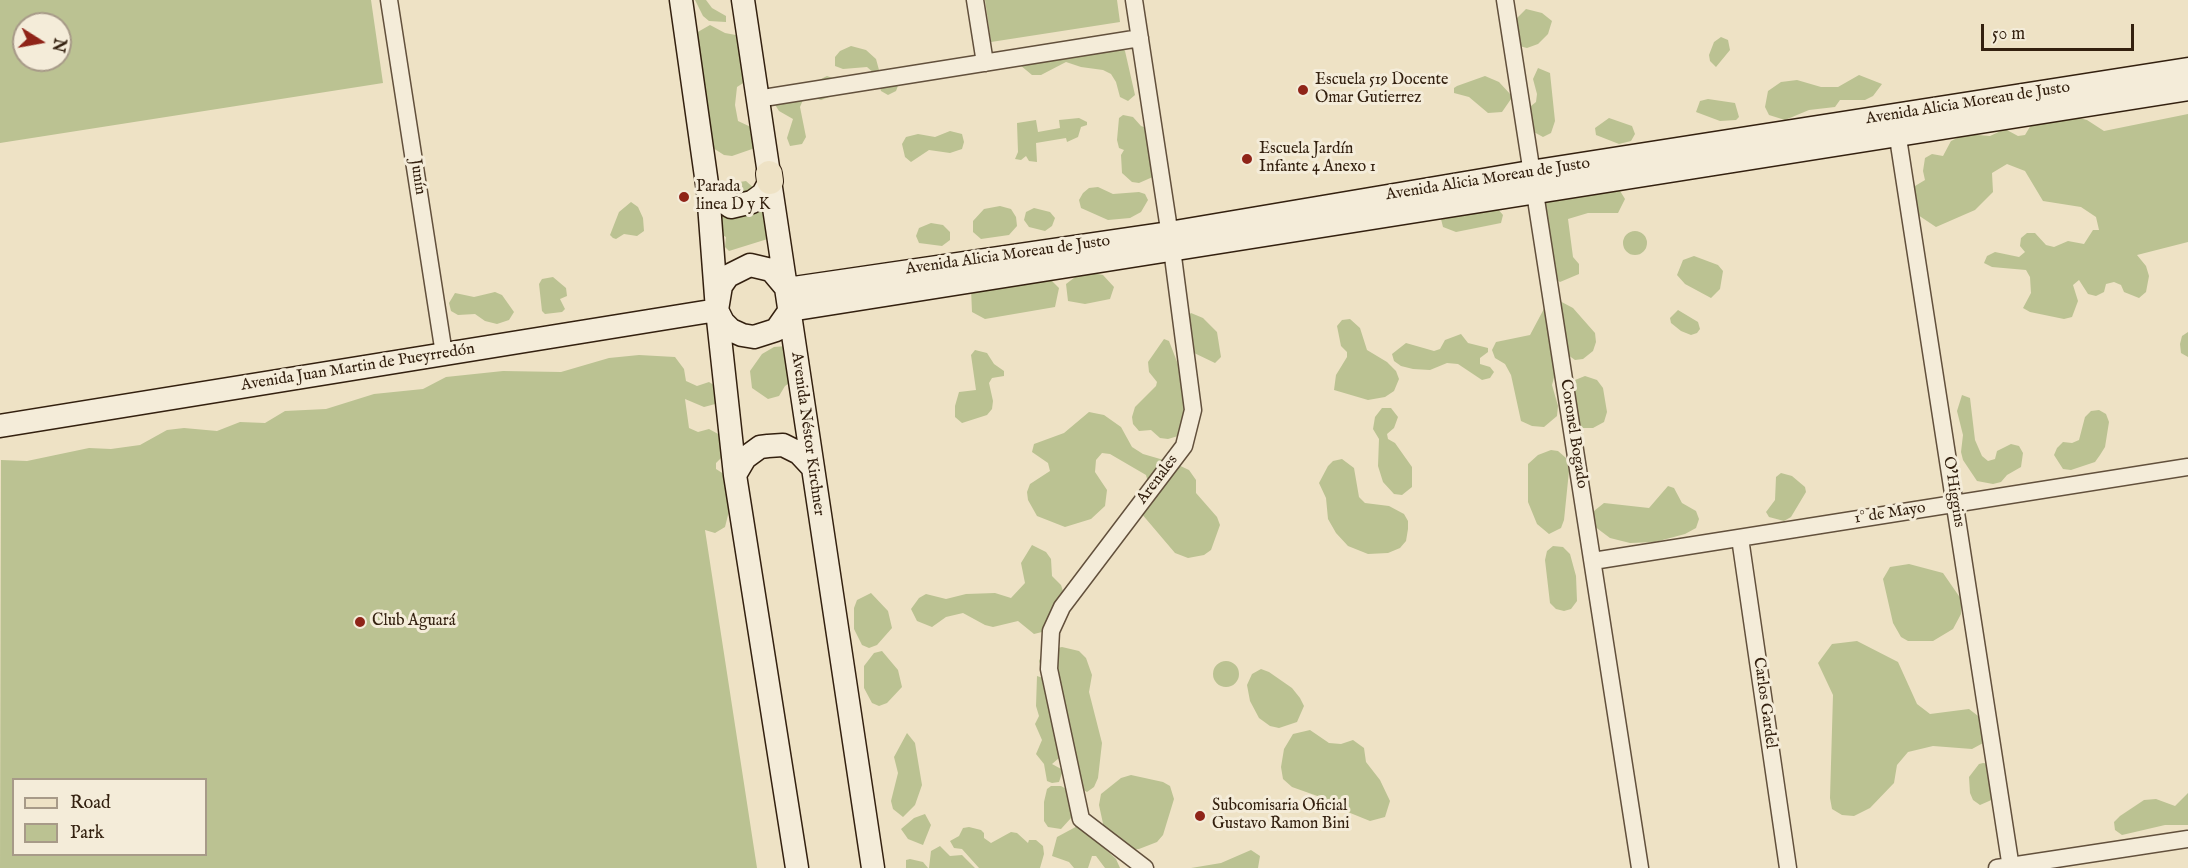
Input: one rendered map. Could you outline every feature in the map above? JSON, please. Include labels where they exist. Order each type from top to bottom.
[{"type":"main road","points":[[681,0],[708,191],[717,310],[735,475],[797,868]]},
{"type":"main road","name":"Avenida Néstor Kirchner","points":[[743,0],[873,868]]},
{"type":"main road","name":"Avenida Alicia Moreau de Justo","points":[[1896,125],[2188,69]]},
{"type":"main road","name":"Avenida Alicia Moreau de Justo","points":[[788,299],[1171,241],[1896,125],[2188,89]]},
{"type":"main road","points":[[708,191],[731,207],[752,202],[763,194],[770,177]]},
{"type":"main road","points":[[750,265],[771,270],[788,299],[776,330],[754,337],[732,330],[723,322],[717,310],[721,286],[738,268],[750,265]]},
{"type":"main road","name":"Avenida Juan Martin de Pueyrredón","points":[[0,426],[717,310]]},
{"type":"main road","points":[[735,475],[745,458],[760,447],[768,446],[783,446],[799,453],[813,468]]},
{"type":"street","name":"Junín","points":[[389,0],[444,354]]},
{"type":"street","points":[[975,0],[985,63]]},
{"type":"street","name":"Arenales","points":[[1134,0],[1171,241],[1193,410],[1184,446],[1062,607],[1051,631],[1049,669],[1081,819],[1145,868]]},
{"type":"street","name":"Coronel Bogado","points":[[1505,0],[1640,868]]},
{"type":"street","points":[[757,99],[1140,38]]},
{"type":"street","name":"O'Higgins","points":[[1896,125],[2006,867]]},
{"type":"street","name":"1° de Mayo","points":[[1593,561],[2188,467]]},
{"type":"street","name":"Carlos Gardel","points":[[1740,538],[1788,868]]},
{"type":"street","points":[[2006,867],[2188,838]]},
{"type":"green space","points":[[0,0],[371,0],[383,83],[0,143]]},
{"type":"green space","points":[[695,0],[706,0],[712,8],[726,16],[726,22],[709,21],[703,16]]},
{"type":"green space","points":[[985,0],[1117,0],[1120,22],[991,42]]},
{"type":"green space","points":[[1526,9],[1542,13],[1552,21],[1548,34],[1538,44],[1527,48],[1519,46],[1512,23]]},
{"type":"green space","points":[[710,25],[725,33],[741,36],[751,78],[737,87],[735,105],[738,121],[753,128],[755,148],[732,156],[724,155],[702,141],[696,33]]},
{"type":"green space","points":[[1721,37],[1728,40],[1730,50],[1716,67],[1710,61],[1709,55],[1714,42]]},
{"type":"green space","points":[[1119,44],[1125,51],[1135,95],[1128,101],[1120,97],[1111,74],[1103,70],[1066,62],[1041,75],[1032,75],[1020,65]]},
{"type":"green space","points":[[851,46],[866,50],[876,59],[879,70],[899,83],[896,91],[888,95],[881,91],[876,75],[867,67],[843,69],[835,66],[835,57],[840,51]]},
{"type":"green space","points":[[1538,68],[1550,73],[1555,121],[1551,133],[1543,137],[1532,131],[1526,110],[1536,102],[1537,94],[1533,79]]},
{"type":"green space","points":[[1859,75],[1882,84],[1873,96],[1865,100],[1840,100],[1835,107],[1809,110],[1785,120],[1769,115],[1765,107],[1768,91],[1781,82],[1797,80],[1821,87],[1838,87]]},
{"type":"green space","points":[[827,76],[838,80],[840,93],[821,100],[805,95],[800,107],[806,137],[802,144],[790,146],[787,138],[793,119],[779,111],[774,103]]},
{"type":"green space","points":[[1485,76],[1499,82],[1511,95],[1511,99],[1502,112],[1488,113],[1469,97],[1454,93],[1454,88],[1457,86]]},
{"type":"green space","points":[[1708,99],[1735,103],[1739,117],[1736,120],[1720,121],[1696,112],[1700,101]]},
{"type":"green space","points":[[2188,114],[2188,242],[2137,255],[2146,266],[2149,276],[2146,292],[2139,298],[2124,292],[2121,285],[2114,282],[2106,284],[2104,292],[2096,296],[2088,294],[2079,280],[2073,285],[2078,301],[2072,317],[2064,319],[2030,312],[2023,308],[2031,293],[2030,277],[2026,270],[1992,267],[1984,263],[1987,256],[1995,252],[2019,257],[2025,252],[2020,246],[2021,238],[2027,233],[2035,233],[2046,245],[2054,247],[2068,241],[2084,244],[2093,230],[2099,230],[2096,217],[2081,207],[2043,201],[2025,171],[2007,164],[1992,173],[1993,192],[1975,210],[1936,227],[1915,213],[1911,198],[1915,186],[1925,180],[1923,171],[1925,158],[1932,154],[1943,156],[1951,141],[1966,134],[1990,136],[2005,129],[2018,136],[2025,135],[2031,125],[2068,115],[2087,120],[2104,131]]},
{"type":"green space","points":[[1123,115],[1133,117],[1141,126],[1150,129],[1155,176],[1139,183],[1132,182],[1122,173],[1121,155],[1124,150],[1119,148],[1117,140],[1119,118]]},
{"type":"green space","points":[[1079,118],[1087,122],[1087,125],[1081,127],[1078,137],[1067,142],[1066,138],[1036,143],[1037,162],[1029,161],[1026,156],[1021,160],[1015,159],[1018,152],[1017,123],[1036,120],[1038,132],[1060,128],[1059,120]]},
{"type":"green space","points":[[1609,118],[1632,126],[1635,134],[1631,141],[1619,144],[1596,135],[1595,128]]},
{"type":"green space","points":[[950,131],[962,134],[964,142],[962,149],[950,153],[929,150],[911,162],[905,157],[902,144],[906,137],[918,134],[935,137]]},
{"type":"green space","points":[[746,181],[787,218],[787,224],[774,237],[729,251],[725,247],[726,237],[705,226],[731,195],[729,190],[733,183]]},
{"type":"green space","points":[[1617,186],[1625,199],[1618,213],[1588,213],[1568,219],[1573,257],[1579,264],[1579,274],[1560,282],[1538,269],[1528,187]]},
{"type":"green space","points":[[1098,187],[1113,194],[1139,192],[1145,194],[1148,200],[1141,212],[1130,218],[1108,220],[1081,208],[1079,200],[1083,193],[1089,188]]},
{"type":"green space","points":[[631,202],[638,207],[643,218],[644,231],[637,236],[624,234],[616,239],[613,238],[610,235],[619,212]]},
{"type":"green space","points":[[1000,206],[1011,209],[1016,217],[1017,226],[1009,235],[981,239],[973,232],[973,221],[984,209]]},
{"type":"green space","points":[[1034,208],[1050,212],[1055,218],[1052,226],[1045,231],[1029,227],[1024,220],[1026,212]]},
{"type":"green space","points":[[1497,208],[1503,215],[1501,223],[1456,232],[1443,227],[1440,215]]},
{"type":"green space","points":[[931,223],[943,225],[950,232],[950,240],[942,246],[919,243],[916,236],[919,228]]},
{"type":"green space","points":[[1635,231],[1640,232],[1646,238],[1646,248],[1640,254],[1635,255],[1630,254],[1624,248],[1623,243],[1624,238],[1630,232]]},
{"type":"green space","points":[[1694,256],[1718,265],[1723,271],[1720,289],[1711,298],[1685,284],[1677,275],[1683,260]]},
{"type":"green space","points":[[1083,271],[1103,275],[1114,287],[1110,299],[1085,304],[1068,301],[1066,284]]},
{"type":"green space","points":[[1046,275],[1059,288],[1055,307],[985,319],[972,312],[971,289]]},
{"type":"green space","points":[[553,277],[566,288],[567,296],[560,299],[565,309],[562,312],[545,314],[542,311],[539,284],[542,279]]},
{"type":"green space","points":[[495,292],[502,295],[514,312],[509,320],[497,324],[485,321],[475,314],[458,315],[451,311],[449,303],[455,293],[474,297]]},
{"type":"green space","points":[[1556,299],[1573,308],[1595,333],[1596,342],[1593,351],[1583,359],[1575,360],[1568,355],[1557,366],[1552,385],[1558,406],[1557,416],[1544,427],[1532,426],[1521,421],[1511,375],[1505,364],[1495,358],[1492,350],[1496,342],[1530,335],[1546,305]]},
{"type":"green space","points":[[1678,310],[1698,322],[1700,329],[1697,333],[1691,335],[1671,323],[1670,318]]},
{"type":"green space","points":[[1191,313],[1203,318],[1217,332],[1221,357],[1215,363],[1190,351],[1176,324]]},
{"type":"green space","points":[[1350,319],[1360,328],[1367,350],[1387,362],[1396,371],[1399,379],[1394,391],[1385,397],[1368,400],[1334,390],[1336,375],[1347,357],[1347,352],[1341,346],[1337,326],[1342,320]]},
{"type":"green space","points":[[2188,332],[2188,357],[2181,353],[2180,344],[2182,336]]},
{"type":"green space","points":[[1461,334],[1468,343],[1488,348],[1488,352],[1480,358],[1480,364],[1490,367],[1494,372],[1490,378],[1482,380],[1458,364],[1447,363],[1430,370],[1401,366],[1394,361],[1392,354],[1406,343],[1434,351],[1440,349],[1445,340]]},
{"type":"green space","points":[[1164,339],[1169,341],[1179,367],[1181,384],[1188,393],[1190,409],[1178,436],[1168,439],[1160,438],[1151,430],[1139,431],[1133,424],[1132,417],[1135,407],[1156,386],[1157,382],[1149,372],[1148,362]]},
{"type":"green space","points":[[787,346],[803,374],[785,386],[779,396],[768,399],[752,388],[750,371],[762,354],[774,347]]},
{"type":"green space","points":[[975,350],[987,353],[994,364],[1004,371],[1004,376],[992,378],[989,383],[993,401],[992,409],[987,415],[962,423],[955,417],[955,406],[959,392],[976,390],[971,355]]},
{"type":"green space","name":"Club Aguará","points":[[639,355],[675,357],[684,369],[686,381],[697,386],[709,382],[720,389],[719,403],[704,407],[685,399],[689,428],[698,432],[709,429],[720,435],[723,456],[716,463],[716,469],[727,476],[732,499],[725,527],[715,533],[705,530],[757,868],[0,868],[1,460],[27,461],[89,448],[111,449],[140,445],[167,430],[184,428],[217,431],[240,422],[265,423],[285,411],[326,409],[374,394],[423,389],[446,377],[503,371],[561,372],[609,358]]},
{"type":"green space","points":[[1585,376],[1597,380],[1603,388],[1607,412],[1604,422],[1593,428],[1580,428],[1572,424],[1570,382]]},
{"type":"green space","points":[[1962,395],[1970,398],[1975,440],[1982,456],[1988,461],[1995,459],[1997,451],[2011,444],[2019,446],[2023,453],[2021,467],[2007,475],[2001,482],[1993,484],[1977,481],[1963,460],[1961,452],[1963,435],[1957,411]]},
{"type":"green space","points":[[1382,408],[1391,408],[1398,417],[1394,428],[1387,434],[1388,439],[1395,443],[1412,467],[1412,487],[1402,495],[1394,494],[1383,482],[1378,466],[1379,439],[1373,429],[1375,417]]},
{"type":"green space","points":[[2099,410],[2106,414],[2109,422],[2105,447],[2095,462],[2071,470],[2063,469],[2054,455],[2057,448],[2063,442],[2072,443],[2079,440],[2085,417],[2091,411]]},
{"type":"green space","points":[[1089,412],[1104,415],[1121,427],[1132,447],[1143,454],[1189,470],[1196,480],[1196,493],[1217,517],[1220,525],[1211,550],[1204,555],[1188,558],[1175,553],[1141,513],[1148,482],[1146,475],[1110,454],[1102,453],[1096,460],[1095,472],[1107,490],[1105,506],[1091,519],[1065,527],[1037,516],[1028,500],[1027,492],[1030,484],[1050,471],[1048,463],[1032,452],[1034,444],[1064,433]]},
{"type":"green space","points":[[1551,450],[1558,451],[1566,458],[1569,471],[1564,520],[1561,528],[1549,534],[1537,524],[1528,502],[1528,464],[1538,455]]},
{"type":"green space","points":[[1342,459],[1354,468],[1359,497],[1365,503],[1389,506],[1404,514],[1408,521],[1408,529],[1406,541],[1400,548],[1388,553],[1368,554],[1348,546],[1336,533],[1328,519],[1326,498],[1319,483],[1328,466],[1333,461]]},
{"type":"green space","points":[[1781,473],[1792,476],[1805,487],[1806,492],[1791,517],[1784,521],[1769,517],[1766,512],[1775,500],[1776,477]]},
{"type":"green space","points":[[1668,486],[1674,488],[1682,503],[1696,511],[1699,519],[1696,528],[1685,534],[1655,542],[1630,543],[1610,538],[1594,526],[1594,511],[1604,503],[1649,508]]},
{"type":"green space","points":[[1032,545],[1046,552],[1051,559],[1052,576],[1061,585],[1064,594],[1042,632],[1034,634],[1018,621],[993,627],[963,613],[946,617],[932,627],[917,621],[911,609],[919,598],[926,594],[946,599],[966,594],[995,593],[1011,598],[1025,583],[1021,563]]},
{"type":"green space","points":[[1553,546],[1563,547],[1570,554],[1576,576],[1577,601],[1571,609],[1564,611],[1556,609],[1550,603],[1545,560],[1547,551]]},
{"type":"green space","points":[[1909,564],[1943,573],[1961,599],[1961,614],[1953,629],[1933,641],[1908,641],[1901,637],[1893,623],[1883,579],[1890,567]]},
{"type":"green space","points":[[871,593],[888,611],[892,628],[877,645],[869,648],[862,645],[854,629],[854,608],[857,600]]},
{"type":"green space","points":[[1857,641],[1898,662],[1917,704],[1930,714],[1969,709],[1982,719],[1985,742],[1972,749],[1933,746],[1908,752],[1897,765],[1894,783],[1870,808],[1854,816],[1842,815],[1832,809],[1830,798],[1833,695],[1818,663],[1832,644]]},
{"type":"green space","points":[[1062,647],[1079,651],[1086,658],[1092,675],[1089,692],[1102,743],[1098,778],[1094,787],[1087,792],[1080,788],[1039,661],[1043,651]]},
{"type":"green space","points":[[882,651],[898,670],[902,687],[887,703],[879,706],[872,703],[864,688],[864,666],[874,653]]},
{"type":"green space","points":[[1226,661],[1235,665],[1239,674],[1235,683],[1226,687],[1217,683],[1213,674],[1217,665]]},
{"type":"green space","points":[[1261,669],[1292,688],[1300,698],[1304,706],[1297,722],[1279,728],[1270,726],[1259,718],[1250,701],[1247,685],[1252,674]]},
{"type":"green space","points":[[1037,676],[1043,678],[1060,752],[1059,758],[1052,764],[1063,770],[1059,782],[1047,781],[1044,764],[1036,754],[1042,740],[1035,724],[1039,716],[1036,706]]},
{"type":"green space","points":[[1310,730],[1329,743],[1341,744],[1353,740],[1364,748],[1366,762],[1380,780],[1390,801],[1385,817],[1370,821],[1333,806],[1323,798],[1292,787],[1283,779],[1281,767],[1284,749],[1293,734]]},
{"type":"green space","points":[[907,733],[915,743],[922,785],[915,805],[903,817],[893,809],[891,801],[898,773],[894,757]]},
{"type":"green space","points":[[1979,764],[1991,764],[1996,798],[1980,805],[1973,800],[1970,793],[1969,777]]},
{"type":"green space","points":[[1131,775],[1163,782],[1170,786],[1174,799],[1163,835],[1157,842],[1139,849],[1118,851],[1107,842],[1099,805],[1101,794],[1121,778]]},
{"type":"green space","points":[[1051,786],[1061,786],[1068,790],[1071,818],[1061,829],[1048,827],[1044,821],[1044,802],[1047,789]]},
{"type":"green space","points":[[2188,793],[2188,825],[2165,825],[2122,835],[2115,830],[2114,822],[2144,800],[2156,799],[2175,806]]},
{"type":"green space","points":[[925,814],[931,825],[923,845],[908,839],[901,829],[914,818]]},
{"type":"green space","points":[[1083,823],[1098,835],[1099,843],[1116,859],[1120,868],[1105,868],[1096,856],[1092,856],[1088,868],[1074,868],[1069,862],[1052,856],[1057,837]]},
{"type":"green space","points":[[963,828],[981,830],[984,838],[991,843],[1011,832],[1017,833],[1028,843],[1029,840],[1036,840],[1043,846],[1044,854],[1040,868],[979,868],[962,849],[954,848],[950,841],[959,836]]},
{"type":"green space","points":[[940,846],[950,856],[962,855],[975,868],[929,868],[931,851]]},
{"type":"green space","points":[[1251,850],[1260,856],[1258,868],[1191,868],[1221,863]]},
{"type":"green space","points":[[906,860],[923,862],[928,868],[906,868]]},
{"type":"place","name":"Escuela 519 Docente Omar Gutierrez","points":[[1303,90]]},
{"type":"place","name":"Escuela Jardín Infante 4 Anexo 1","points":[[1247,159]]},
{"type":"place","name":"Parada linea D y K","points":[[684,197]]},
{"type":"place","name":"Club Aguará","points":[[360,622]]},
{"type":"place","name":"Subcomisaria Oficial Gustavo Ramon Bini","points":[[1200,816]]}]
